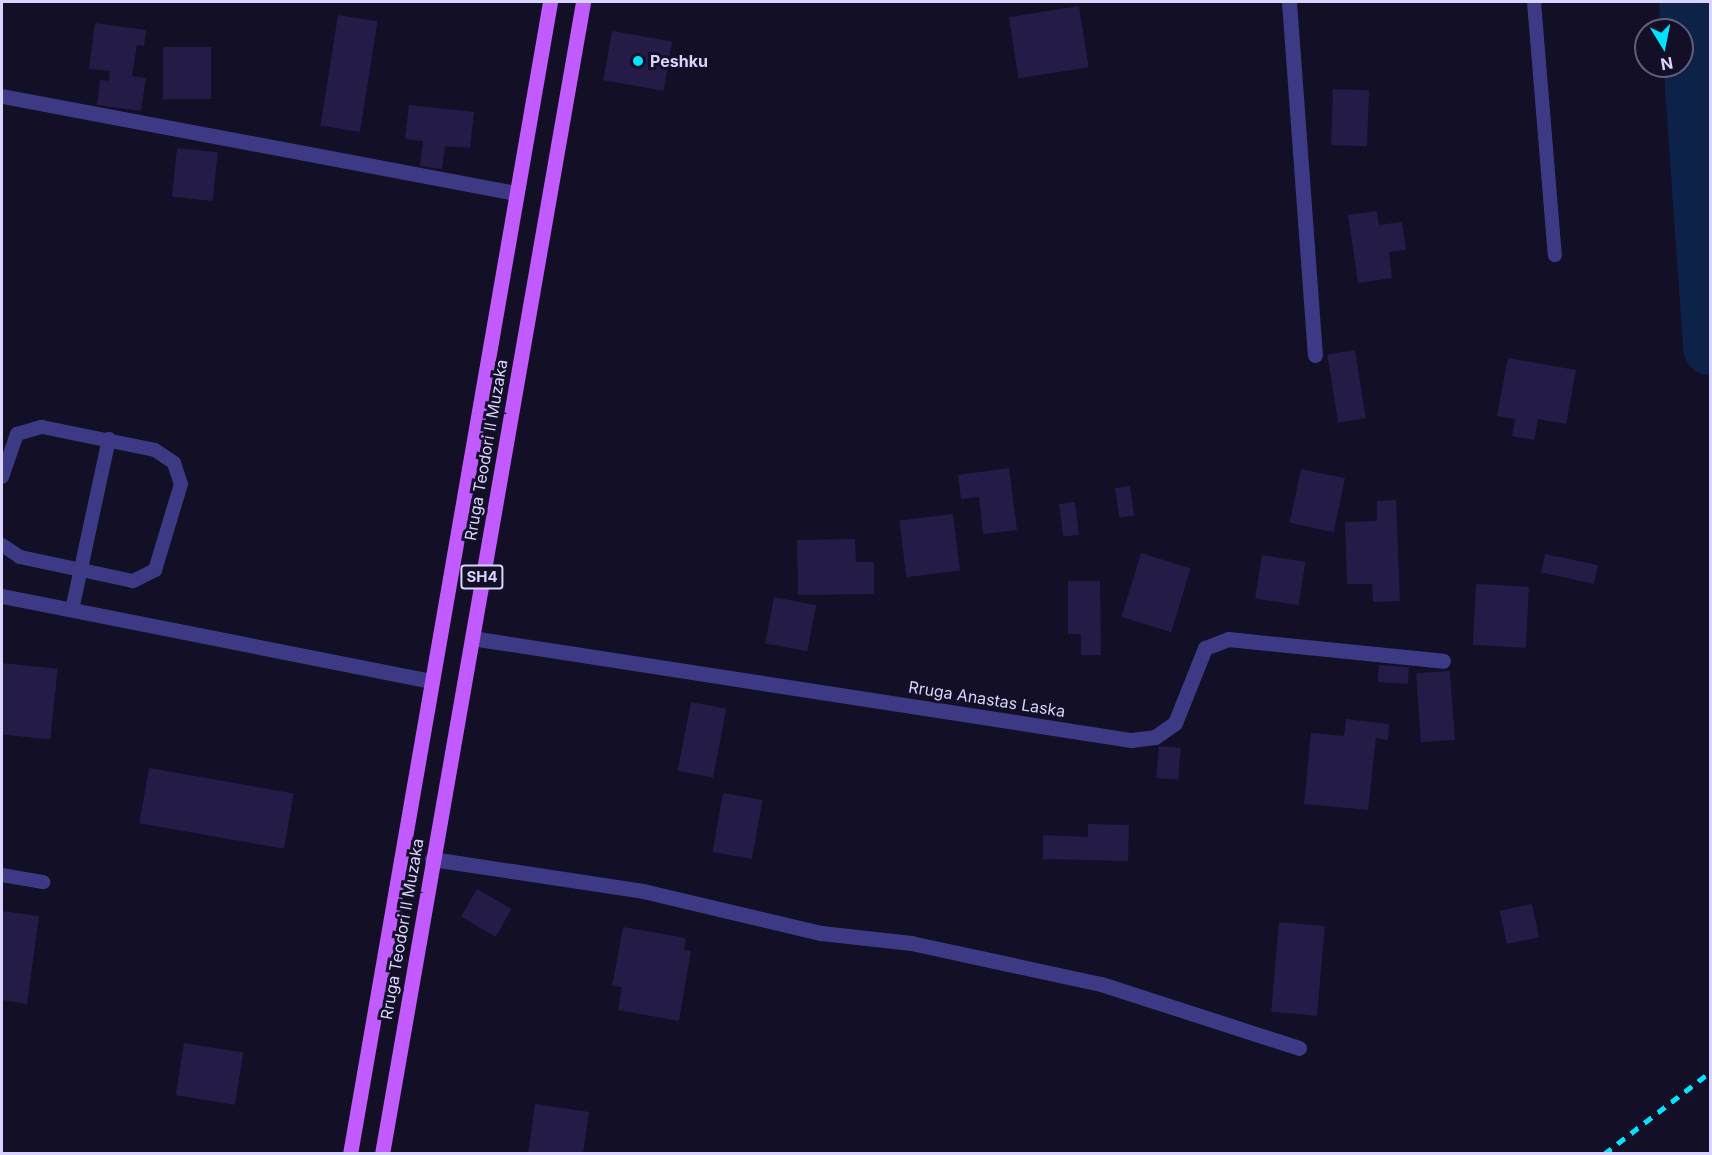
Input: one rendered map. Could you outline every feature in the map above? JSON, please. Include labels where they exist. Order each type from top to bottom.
[{"type":"main road","name":"Rruga Teodori II Muzaka","points":[[350,1154],[550,2]]},
{"type":"main road","name":"Rruga Teodori II Muzaka","points":[[382,1154],[584,2]]},
{"type":"street","points":[[1289,2],[1315,355]]},
{"type":"street","points":[[2,96],[516,193]]},
{"type":"street","points":[[2,596],[432,681]]},
{"type":"street","name":"Rruga Anastas Laska","points":[[471,638],[1131,740],[1155,736],[1175,723],[1205,648],[1228,639],[1443,661]]},
{"type":"street","points":[[432,859],[643,891],[821,933],[912,943],[1101,984],[1299,1048]]},
{"type":"lane","points":[[1534,2],[1555,255]]},
{"type":"lane","points":[[2,477],[17,434],[42,427],[155,450],[174,463],[181,484],[155,570],[133,581],[20,557],[2,545]]},
{"type":"lane","points":[[72,610],[79,570],[110,440]]},
{"type":"lane","points":[[2,875],[43,882]]},
{"type":"building","points":[[1079,6],[1089,67],[1019,78],[1009,17]]},
{"type":"building","points":[[338,15],[378,21],[360,132],[320,126]]},
{"type":"building","points":[[95,23],[146,30],[144,46],[137,45],[132,76],[146,78],[141,111],[97,105],[100,80],[109,81],[110,71],[89,69]]},
{"type":"building","name":"Peshku","points":[[612,31],[672,42],[663,91],[603,80]]},
{"type":"building","points":[[163,47],[211,47],[211,99],[163,99]]},
{"type":"building","points":[[1333,89],[1369,90],[1367,146],[1331,145]]},
{"type":"building","points":[[409,105],[474,112],[470,148],[445,146],[442,169],[420,166],[423,141],[405,139]]},
{"type":"building","points":[[177,148],[218,152],[213,201],[172,197]]},
{"type":"building","points":[[1377,211],[1379,225],[1402,222],[1406,250],[1389,252],[1392,278],[1358,283],[1348,215]]},
{"type":"building","points":[[1355,350],[1366,418],[1338,423],[1327,354]]},
{"type":"building","points":[[1508,358],[1576,370],[1566,424],[1538,419],[1534,440],[1512,436],[1515,419],[1497,416]]},
{"type":"building","points":[[1009,468],[1017,530],[983,534],[979,497],[961,499],[958,475]]},
{"type":"building","points":[[1301,469],[1345,478],[1334,532],[1290,523]]},
{"type":"building","points":[[1130,486],[1134,516],[1119,518],[1115,488]]},
{"type":"building","points":[[1396,500],[1400,601],[1373,602],[1372,584],[1347,584],[1345,522],[1377,521],[1377,501]]},
{"type":"building","points":[[1075,502],[1079,535],[1063,537],[1059,504]]},
{"type":"building","points":[[953,514],[960,571],[906,577],[899,521]]},
{"type":"building","points":[[855,539],[856,562],[874,562],[874,594],[798,595],[797,540]]},
{"type":"building","points":[[1141,553],[1191,568],[1171,632],[1121,617]]},
{"type":"building","points":[[1545,554],[1598,565],[1594,584],[1541,573]]},
{"type":"building","points":[[1262,555],[1305,562],[1299,605],[1255,598]]},
{"type":"building","points":[[1068,581],[1100,581],[1101,655],[1081,655],[1081,634],[1068,634]]},
{"type":"building","points":[[1476,584],[1529,587],[1526,648],[1473,645]]},
{"type":"building","points":[[774,597],[816,605],[807,651],[765,643]]},
{"type":"building","points":[[2,663],[58,669],[50,739],[2,734]]},
{"type":"building","points":[[1379,665],[1409,667],[1408,684],[1378,682]]},
{"type":"building","points":[[1450,671],[1455,740],[1421,742],[1416,673]]},
{"type":"building","points":[[691,702],[726,709],[713,778],[678,771]]},
{"type":"building","points":[[1346,719],[1389,724],[1388,740],[1376,738],[1368,810],[1304,804],[1311,733],[1344,736]]},
{"type":"building","points":[[1159,746],[1181,748],[1178,780],[1156,778]]},
{"type":"building","points":[[149,768],[294,794],[284,849],[139,823]]},
{"type":"building","points":[[723,793],[762,800],[752,859],[713,852]]},
{"type":"building","points":[[1088,824],[1129,825],[1128,861],[1043,859],[1043,835],[1088,837]]},
{"type":"building","points":[[477,889],[512,909],[496,937],[461,917]]},
{"type":"building","points":[[1532,904],[1539,937],[1507,944],[1500,911]]},
{"type":"building","points":[[2,911],[39,916],[27,1004],[2,1000]]},
{"type":"building","points":[[1279,922],[1325,926],[1317,1016],[1271,1012]]},
{"type":"building","points":[[623,927],[686,938],[684,950],[691,951],[679,1021],[618,1010],[622,987],[612,986]]},
{"type":"building","points":[[184,1043],[243,1052],[235,1105],[176,1095]]},
{"type":"building","points":[[535,1104],[589,1112],[583,1154],[528,1154]]},
{"type":"waterway","points":[[1686,2],[1710,348]]},
{"type":"railway","points":[[1604,1154],[1710,1072]]},
{"type":"place","name":"Peshku","points":[[638,61]]}]
